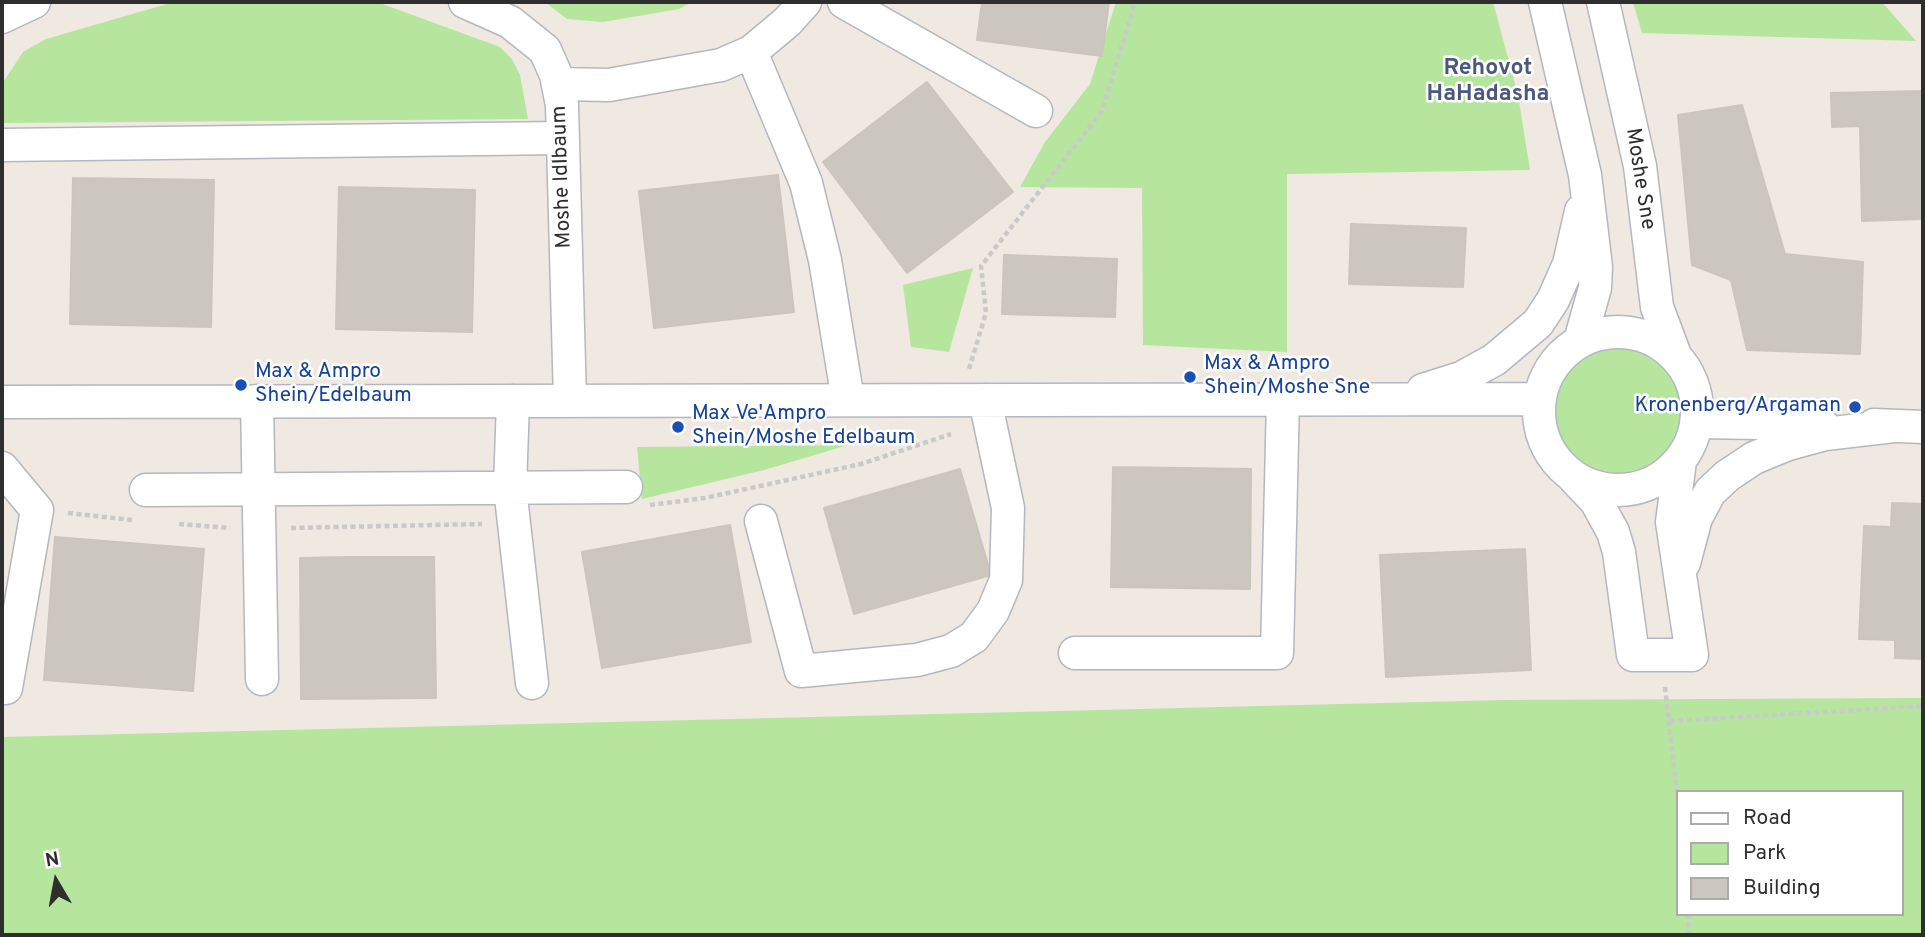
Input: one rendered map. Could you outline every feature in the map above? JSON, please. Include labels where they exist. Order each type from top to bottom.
[{"type":"street","name":"Moshe Idlbaum","points":[[465,2],[510,22],[545,50],[558,84],[570,401]]},
{"type":"street","points":[[558,84],[609,85],[721,65],[751,52],[787,22],[804,2]]},
{"type":"street","points":[[844,2],[1036,111]]},
{"type":"street","points":[[1545,2],[1585,175],[1596,267],[1595,288],[1580,341]]},
{"type":"street","name":"Moshe Sne","points":[[1603,2],[1640,166],[1657,307],[1675,355]]},
{"type":"street","points":[[751,52],[806,183],[825,260],[848,400]]},
{"type":"street","points":[[2,145],[562,138]]},
{"type":"street","points":[[1371,399],[1427,390],[1461,378],[1494,360],[1538,323],[1553,300],[1569,264],[1580,228],[1585,175]]},
{"type":"street","points":[[1568,472],[1590,485],[1614,490],[1639,487],[1662,477],[1680,461],[1691,442],[1697,422],[1697,398],[1690,376],[1675,355],[1654,340],[1630,332],[1604,333],[1580,341],[1561,356],[1547,376],[1540,399],[1540,426],[1550,452],[1568,472],[1597,501],[1613,532],[1619,552],[1633,655],[1692,655],[1672,522],[1680,461]]},
{"type":"street","points":[[1075,653],[1277,653],[1283,399]]},
{"type":"street","points":[[2,402],[1540,399]]},
{"type":"street","points":[[761,520],[801,671],[917,660],[951,651],[974,637],[993,611],[1006,580],[1008,508],[972,400]]},
{"type":"street","points":[[257,401],[262,679]]},
{"type":"street","points":[[513,401],[510,488],[533,683]]},
{"type":"street","points":[[1697,422],[1908,426]]},
{"type":"street","points":[[1680,575],[1696,518],[1710,492],[1727,475],[1754,458],[1825,433],[1908,426]]},
{"type":"street","points":[[2,468],[37,510],[6,688]]},
{"type":"street","points":[[146,490],[626,488]]},
{"type":"path","points":[[972,400],[986,313],[981,267],[1101,111],[1135,2]]},
{"type":"path","points":[[1659,655],[1670,720],[1677,790]]},
{"type":"path","points":[[1670,720],[1923,706]]},
{"type":"path","points":[[1688,916],[1689,935]]},
{"type":"green space","points":[[174,2],[377,2],[500,47],[512,59],[520,75],[528,119],[2,123],[2,84],[23,52],[46,39]]},
{"type":"green space","points":[[545,2],[692,2],[679,9],[603,22],[567,19]]},
{"type":"green space","points":[[1116,2],[1493,2],[1518,95],[1530,170],[1287,174],[1287,352],[1143,345],[1142,188],[1020,187],[1045,142],[1090,84]]},
{"type":"green space","points":[[1633,2],[1882,2],[1916,41],[1642,33]]},
{"type":"green space","points":[[973,268],[949,352],[911,347],[903,285]]},
{"type":"green space","points":[[1618,345],[1643,350],[1665,364],[1679,386],[1684,411],[1679,436],[1665,458],[1643,472],[1618,477],[1593,472],[1571,458],[1557,436],[1552,411],[1557,386],[1571,364],[1593,350]]},
{"type":"green space","points":[[848,445],[764,470],[642,499],[637,447]]},
{"type":"green space","points":[[1923,698],[1923,935],[2,935],[2,737],[1505,700]]},
{"type":"building","points":[[982,2],[1109,2],[1102,56],[977,40]]},
{"type":"building","points":[[927,82],[1013,192],[907,273],[823,162]]},
{"type":"building","points":[[1923,91],[1923,219],[1862,221],[1860,126],[1832,127],[1831,93]]},
{"type":"building","points":[[1742,105],[1785,254],[1863,262],[1860,354],[1747,350],[1731,280],[1692,265],[1678,115]]},
{"type":"building","points":[[778,175],[794,312],[654,328],[639,191]]},
{"type":"building","points":[[73,178],[214,180],[211,327],[70,324]]},
{"type":"building","points":[[339,187],[475,190],[472,332],[336,329]]},
{"type":"building","points":[[1351,224],[1466,228],[1463,287],[1349,284]]},
{"type":"building","points":[[1004,255],[1117,259],[1115,317],[1002,314]]},
{"type":"building","points":[[1113,467],[1251,469],[1250,589],[1111,587]]},
{"type":"building","points":[[960,469],[991,575],[854,614],[824,508]]},
{"type":"building","points":[[1892,503],[1923,504],[1923,659],[1895,658],[1895,640],[1859,639],[1864,526],[1891,527]]},
{"type":"building","points":[[730,525],[751,642],[602,668],[582,552]]},
{"type":"building","points":[[55,537],[204,549],[193,691],[44,680]]},
{"type":"building","points":[[1525,549],[1531,670],[1386,677],[1380,555]]},
{"type":"building","points":[[434,557],[436,698],[301,699],[300,558]]},
{"type":"place","name":"Max & Ampro Shein/Moshe Sne","points":[[1190,377]]},
{"type":"place","name":"Max & Ampro Shein/Edelbaum","points":[[241,385]]},
{"type":"place","name":"Kronenberg/Argaman","points":[[1855,407]]},
{"type":"place","name":"Max Ve'Ampro Shein/Moshe Edelbaum","points":[[678,427]]},
{"type":"district","name":"Rehovot HaHadasha","points":[[1488,82]]}]
